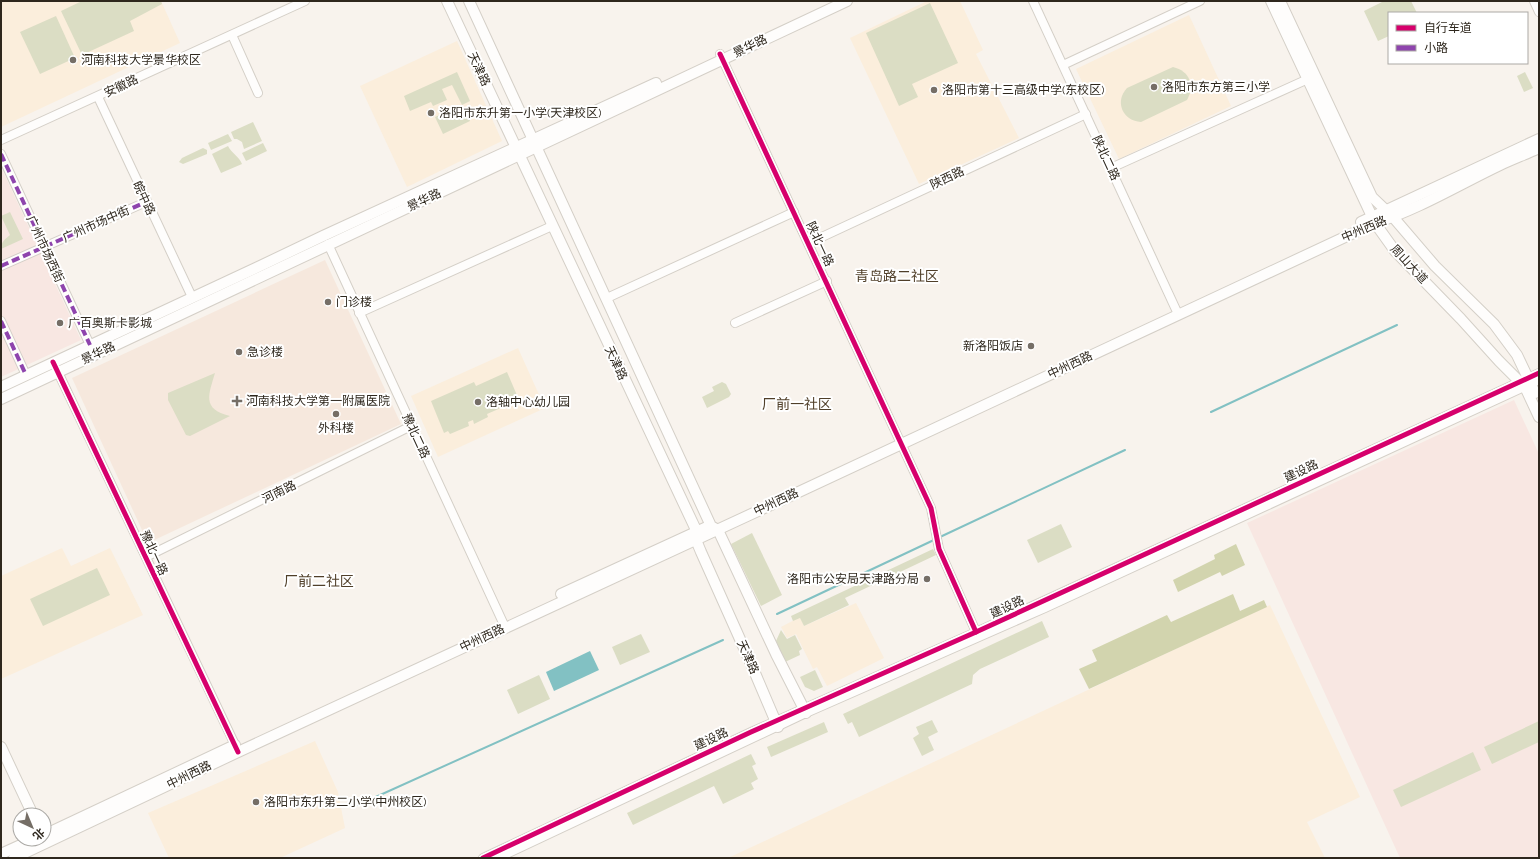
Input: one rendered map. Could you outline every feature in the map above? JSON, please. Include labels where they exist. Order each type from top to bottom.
[{"type":"main road","name":"天津路","points":[[447,1],[696,536],[777,724]]},
{"type":"main road","name":"天津路","points":[[469,1],[714,528],[805,711]]},
{"type":"main road","name":"景华路","points":[[721,57],[834,1]]},
{"type":"main road","name":"景华路","points":[[1,399],[535,144],[721,57],[847,1]]},
{"type":"main road","name":"周山大道","points":[[1271,1],[1373,220],[1395,251],[1461,319],[1529,382],[1539,417]]},
{"type":"main road","name":"周山大道","points":[[1280,1],[1372,197],[1389,213],[1435,266],[1494,324],[1517,355],[1539,402]]},
{"type":"main road","name":"中州西路","points":[[52,835],[1389,213],[1539,139]]},
{"type":"main road","name":"中州西路","points":[[1389,213],[1446,193],[1499,165],[1539,148]]},
{"type":"main road","name":"景华路","points":[[1,387],[323,236],[518,152]]},
{"type":"main road","points":[[1,747],[30,807]]},
{"type":"main road","points":[[1,854],[16,847]]},
{"type":"main road","name":"中州西路","points":[[14,858],[31,847]]},
{"type":"street","name":"安徽路","points":[[1,140],[98,97],[305,1]]},
{"type":"street","name":"陕北二路","points":[[1033,1],[1177,311]]},
{"type":"street","points":[[1063,65],[1200,1]]},
{"type":"street","points":[[1534,1],[1539,12]]},
{"type":"street","points":[[232,35],[258,93]]},
{"type":"street","name":"陕北一路","points":[[721,57],[901,440],[931,508],[939,549],[976,632]]},
{"type":"street","points":[[1111,168],[1308,79]]},
{"type":"street","name":"皖中路","points":[[98,97],[146,202],[192,297]]},
{"type":"street","name":"陕西路","points":[[809,243],[1086,114]]},
{"type":"street","name":"广州市场西街","points":[[1,154],[90,345]]},
{"type":"street","name":"广州市场中街","points":[[1,266],[146,202]]},
{"type":"street","points":[[607,298],[794,212]]},
{"type":"street","points":[[359,313],[552,226]]},
{"type":"street","name":"豫北二路","points":[[328,244],[503,625]]},
{"type":"street","points":[[735,323],[827,281]]},
{"type":"street","points":[[1,321],[26,375]]},
{"type":"street","name":"豫北一路","points":[[53,362],[237,748]]},
{"type":"street","name":"建设路","points":[[805,711],[1045,608],[1529,382],[1539,373]]},
{"type":"street","name":"建设路","points":[[483,858],[976,632],[1529,382]]},
{"type":"street","name":"河南路","points":[[146,557],[411,426]]},
{"type":"street","name":"建设路","points":[[498,858],[777,724]]},
{"type":"shaded area","name":"河南科技大学景华校区","points":[[1,1],[161,1],[180,43],[1,127]]},
{"type":"shaded area","name":"洛阳市第十三高级中学(东校区)","points":[[927,1],[960,1],[983,50],[976,54],[1019,138],[919,184],[850,38]]},
{"type":"shaded area","name":"洛阳市东方第三小学","points":[[1189,15],[1231,106],[1119,159],[1076,69]]},
{"type":"shaded area","name":"洛阳市东升第一小学(天津校区)","points":[[457,41],[502,141],[407,187],[360,86]]},
{"type":"shaded area","points":[[1,167],[81,340],[1,377]]},
{"type":"shaded area","name":"河南科技大学第一附属医院","points":[[325,260],[401,424],[148,543],[72,378]]},
{"type":"shaded area","name":"洛轴中心幼儿园","points":[[518,348],[545,408],[438,457],[411,396]]},
{"type":"shaded area","points":[[1514,400],[1539,454],[1539,858],[1400,858],[1247,523]]},
{"type":"shaded area","points":[[62,548],[71,566],[110,548],[143,615],[1,679],[1,576]]},
{"type":"shaded area","points":[[856,603],[884,658],[827,686],[817,667],[813,669],[796,634],[787,638],[781,627],[800,617],[804,626]]},
{"type":"shaded area","points":[[1270,605],[1360,797],[1307,822],[1325,858],[728,858]]},
{"type":"shaded area","name":"洛阳市东升第二小学(中州校区)","points":[[315,741],[338,792],[345,828],[280,858],[169,858],[148,813]]},
{"type":"green space","points":[[82,1],[161,1],[162,4],[130,21],[134,31],[82,55],[61,11]]},
{"type":"green space","points":[[1384,1],[1411,1],[1416,12],[1388,12],[1388,36],[1378,41],[1364,11]]},
{"type":"green space","points":[[930,3],[958,63],[912,84],[918,97],[899,106],[866,33]]},
{"type":"green space","points":[[56,16],[75,58],[40,74],[20,32]]},
{"type":"green space","points":[[1173,67],[1183,72],[1191,84],[1191,90],[1187,100],[1141,122],[1129,118],[1122,110],[1121,105],[1123,93],[1127,88]]},
{"type":"green space","points":[[457,72],[470,101],[462,105],[452,85],[442,89],[447,100],[433,106],[431,102],[410,111],[404,96]]},
{"type":"green space","points":[[1525,72],[1533,88],[1524,92],[1517,76]]},
{"type":"green space","points":[[462,105],[470,121],[443,134],[435,117]]},
{"type":"green space","points":[[253,122],[262,141],[244,149],[242,142],[234,139],[231,132]]},
{"type":"green space","points":[[228,134],[232,141],[211,150],[208,143]]},
{"type":"green space","points":[[263,143],[267,151],[246,161],[242,153]]},
{"type":"green space","points":[[228,146],[242,164],[221,173],[212,154]]},
{"type":"green space","points":[[203,148],[207,150],[207,154],[183,164],[179,162],[182,158]]},
{"type":"green space","points":[[10,212],[23,239],[1,249],[5,239],[10,235],[1,216]]},
{"type":"green space","points":[[507,372],[519,400],[487,414],[488,417],[474,424],[473,420],[468,422],[469,426],[450,434],[448,431],[444,433],[431,401],[474,382],[476,386]]},
{"type":"green space","points":[[215,373],[209,394],[209,400],[215,409],[230,416],[190,436],[186,435],[168,400],[168,393]]},
{"type":"green space","points":[[722,382],[726,384],[731,394],[729,397],[707,408],[702,397],[714,391],[712,387]]},
{"type":"green space","points":[[1061,524],[1072,547],[1038,563],[1027,540]]},
{"type":"green space","points":[[752,533],[782,595],[761,606],[731,544]]},
{"type":"green space","points":[[1236,544],[1245,565],[1222,576],[1220,572],[1178,592],[1173,580],[1215,559],[1214,555]]},
{"type":"green space","points":[[933,549],[936,555],[845,598],[849,605],[804,626],[800,618],[793,621],[791,616]]},
{"type":"green space","points":[[97,568],[110,595],[43,626],[30,599]]},
{"type":"green space","points":[[1233,594],[1240,611],[1264,600],[1267,607],[1089,689],[1079,669],[1097,661],[1092,650],[1167,615],[1171,622]]},
{"type":"green space","points":[[1042,621],[1049,637],[980,669],[973,675],[972,684],[859,737],[852,722],[848,724],[843,714]]},
{"type":"green space","points":[[781,630],[787,639],[795,635],[802,649],[799,651],[800,655],[785,662],[776,641]]},
{"type":"green space","points":[[641,634],[650,652],[620,665],[612,647]]},
{"type":"green space","points":[[815,670],[823,687],[814,691],[805,687],[800,677]]},
{"type":"green space","points":[[539,675],[550,699],[518,714],[507,690]]},
{"type":"green space","points":[[932,720],[938,732],[928,737],[934,750],[922,756],[913,738],[919,734],[916,727]]},
{"type":"green space","points":[[1539,721],[1539,742],[1492,764],[1484,747]]},
{"type":"green space","points":[[824,722],[828,732],[771,757],[767,747]]},
{"type":"green space","points":[[1473,752],[1481,770],[1401,807],[1393,790]]},
{"type":"green space","points":[[751,754],[756,764],[752,766],[758,779],[751,783],[754,789],[723,804],[714,786],[633,825],[627,813]]},
{"type":"water","points":[[590,651],[599,670],[554,691],[546,672]]},
{"type":"waterway","points":[[1211,412],[1397,325]]},
{"type":"waterway","points":[[940,537],[1125,450]]},
{"type":"waterway","points":[[777,614],[936,539]]},
{"type":"waterway","points":[[358,805],[723,640]]},
{"type":"marked path","points":[[1,154],[90,345]]},
{"type":"marked path","points":[[1,266],[146,202]]},
{"type":"marked path","points":[[1,321],[26,375]]},
{"type":"cycle path","points":[[720,54],[931,508],[939,549],[976,632]]},
{"type":"cycle path","points":[[53,362],[238,752]]},
{"type":"cycle path","points":[[483,858],[751,732],[976,632],[1539,373]]},
{"type":"place","name":"河南科技大学景华校区","points":[[73,60]]},
{"type":"place","name":"洛阳市东方第三小学","points":[[1154,87]]},
{"type":"place","name":"洛阳市第十三高级中学(东校区)","points":[[934,90]]},
{"type":"place","name":"洛阳市东升第一小学(天津校区)","points":[[431,113]]},
{"type":"place","name":"门诊楼","points":[[328,302]]},
{"type":"place","name":"广百奥斯卡影城","points":[[60,323]]},
{"type":"place","name":"新洛阳饭店","points":[[1031,346]]},
{"type":"place","name":"急诊楼","points":[[239,352]]},
{"type":"place","name":"河南科技大学第一附属医院","points":[[237,401]]},
{"type":"place","name":"洛轴中心幼儿园","points":[[478,402]]},
{"type":"place","name":"外科楼","points":[[336,414]]},
{"type":"place","name":"洛阳市公安局天津路分局","points":[[927,579]]},
{"type":"place","name":"洛阳市东升第二小学(中州校区)","points":[[256,802]]},
{"type":"district","name":"青岛路二社区","points":[[897,276]]},
{"type":"district","name":"厂前一社区","points":[[797,404]]},
{"type":"district","name":"厂前二社区","points":[[319,581]]}]
